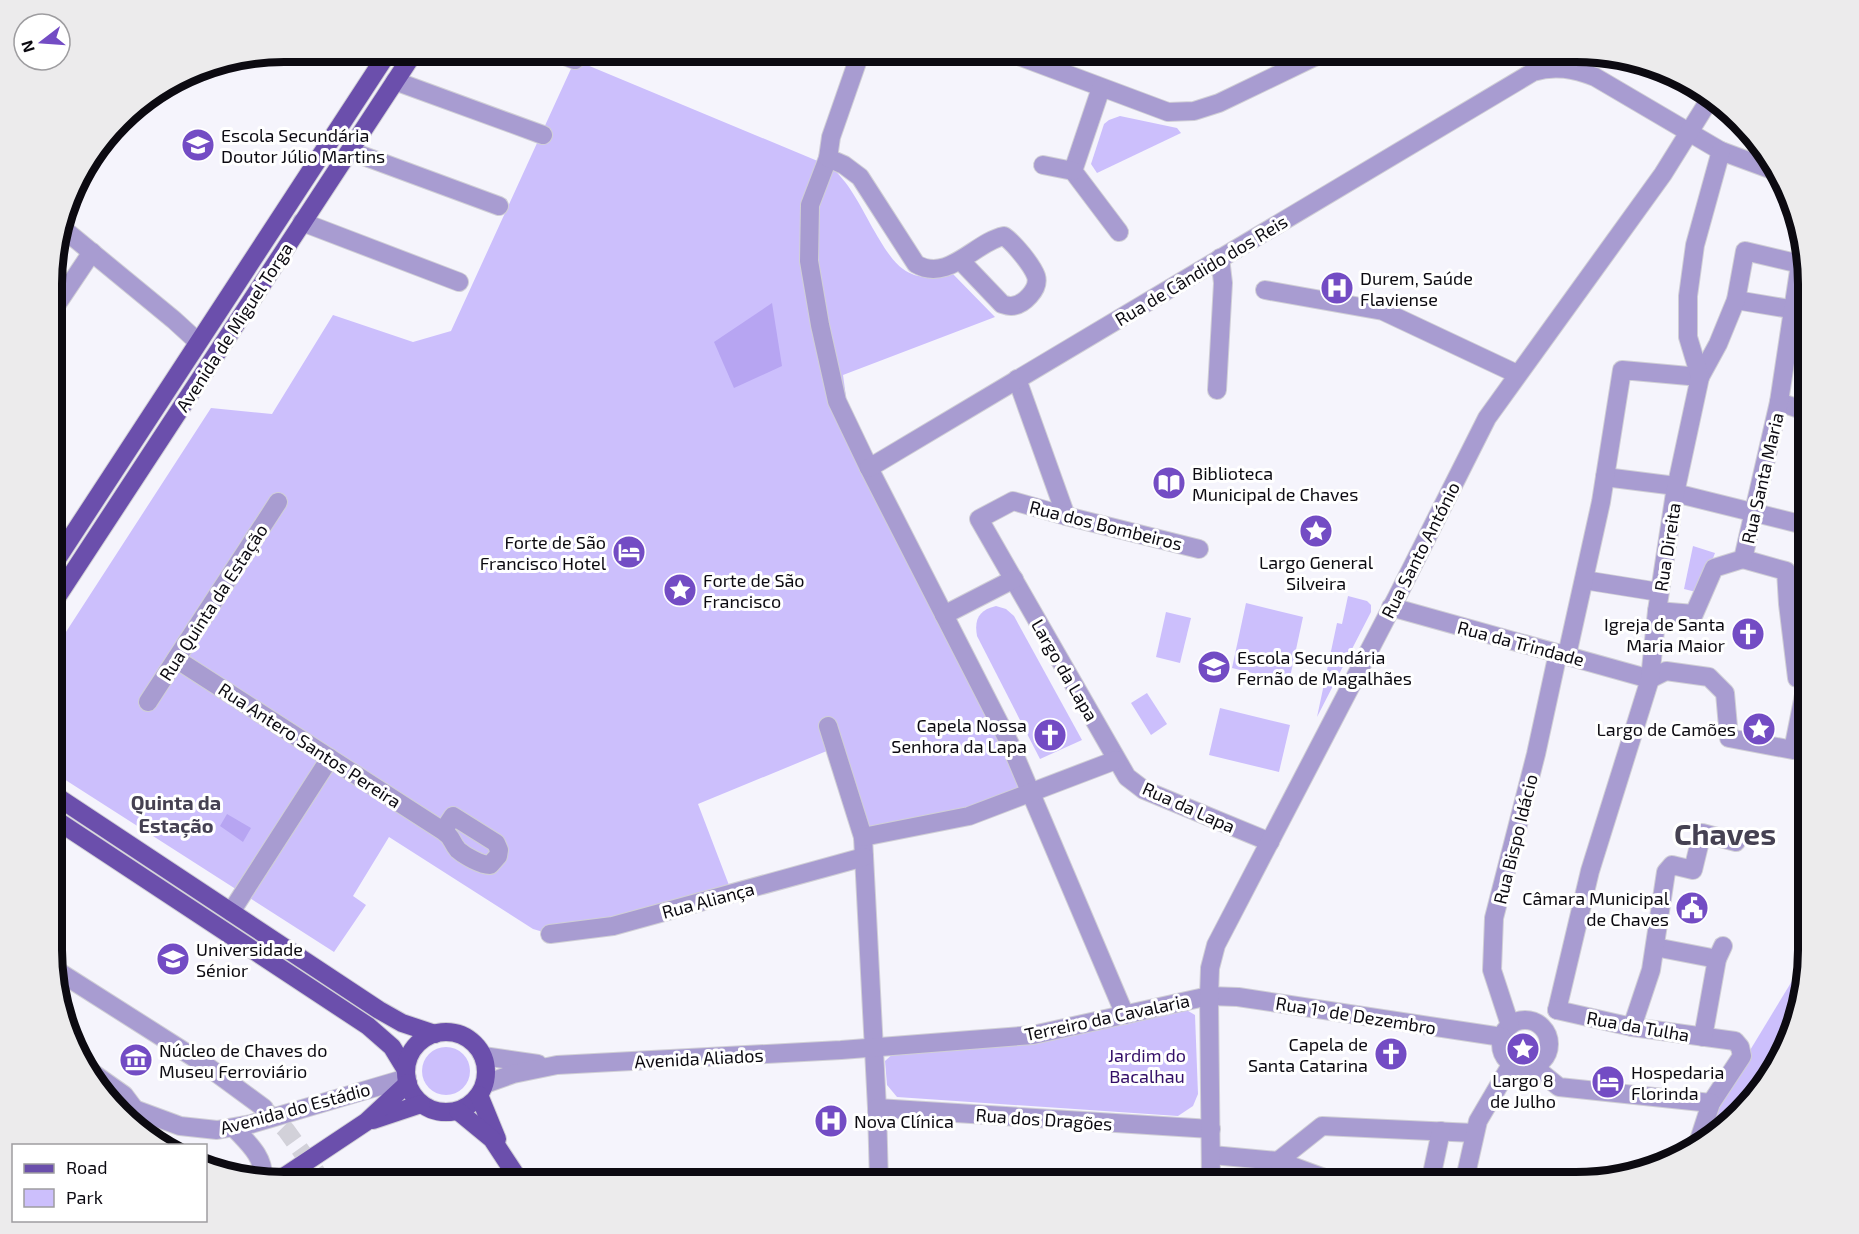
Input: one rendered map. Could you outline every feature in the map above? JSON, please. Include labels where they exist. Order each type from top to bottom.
[{"type":"main road","name":"Avenida de Miguel Torga","points":[[62,551],[381,62]]},
{"type":"main road","name":"Avenida de Miguel Torga","points":[[62,589],[408,62]]},
{"type":"main road","points":[[62,800],[379,1010],[402,1023],[435,1034]]},
{"type":"main road","points":[[62,824],[368,1026],[392,1047],[407,1077],[412,1094],[421,1104],[445,1113],[458,1111],[470,1105],[482,1090]]},
{"type":"main road","points":[[291,1172],[366,1122],[407,1077],[409,1058],[415,1047],[424,1039],[447,1032],[468,1039],[483,1056],[486,1065],[482,1090],[501,1149]]},
{"type":"main road","points":[[366,1122],[421,1104]]},
{"type":"main road","points":[[458,1111],[487,1134],[501,1149],[515,1172]]},
{"type":"street","points":[[857,62],[831,137],[828,158],[810,205],[809,261],[819,325],[837,400],[869,468],[1010,744],[1125,1015]]},
{"type":"street","points":[[1034,62],[1168,112],[1194,111],[1220,103],[1304,62]]},
{"type":"street","name":"Rua de Cândido dos Reis","points":[[869,468],[1533,72],[1555,68],[1577,70],[1595,77],[1688,133]]},
{"type":"street","points":[[395,81],[543,135]]},
{"type":"street","points":[[1073,171],[1101,88]]},
{"type":"street","name":"Rua Santo António","points":[[1209,996],[1210,968],[1216,945],[1487,418],[1663,174],[1707,104]]},
{"type":"street","points":[[1688,133],[1721,151],[1764,167]]},
{"type":"street","points":[[350,151],[499,206]]},
{"type":"street","name":"Rua Direita","points":[[1557,1010],[1590,871],[1650,679],[1659,592],[1676,489],[1700,377],[1688,336],[1688,296],[1695,245],[1721,151]]},
{"type":"street","points":[[828,158],[844,165],[860,177],[916,264],[926,270],[936,269],[960,260]]},
{"type":"street","points":[[1043,165],[1073,171],[1119,232]]},
{"type":"street","points":[[302,222],[459,282]]},
{"type":"street","points":[[68,232],[198,342]]},
{"type":"street","name":"Rua Santa Maria","points":[[1736,300],[1745,251],[1797,263]]},
{"type":"street","points":[[62,297],[92,252]]},
{"type":"street","points":[[1217,390],[1223,283],[1220,258]]},
{"type":"street","points":[[1265,290],[1383,311],[1517,374]]},
{"type":"street","points":[[1700,377],[1718,344],[1736,300],[1797,310]]},
{"type":"street","name":"Rua Santa Maria","points":[[1657,611],[1694,614],[1714,568],[1743,559],[1797,328]]},
{"type":"street","name":"Rua Bispo Idácio","points":[[1506,1031],[1492,970],[1494,918],[1584,580],[1605,477],[1622,370],[1700,377]]},
{"type":"street","points":[[1017,379],[1066,516]]},
{"type":"street","points":[[1779,402],[1797,408]]},
{"type":"street","points":[[1605,477],[1676,489],[1797,523]]},
{"type":"street","name":"Rua dos Bombeiros","points":[[1013,501],[1199,549]]},
{"type":"street","name":"Largo da Lapa","points":[[1013,501],[979,519],[1116,760]]},
{"type":"street","name":"Rua Quinta da Estação","points":[[148,702],[278,502]]},
{"type":"street","points":[[1743,559],[1786,571],[1797,678]]},
{"type":"street","points":[[944,615],[1014,579]]},
{"type":"street","points":[[1584,580],[1659,592]]},
{"type":"street","name":"Rua da Trindade","points":[[1391,607],[1650,679]]},
{"type":"street","name":"Rua Antero Santos Pereira","points":[[176,659],[443,831]]},
{"type":"street","points":[[1650,679],[1666,671],[1709,677],[1725,693],[1729,738],[1793,750],[1797,731]]},
{"type":"street","points":[[828,726],[863,837],[879,1172]]},
{"type":"street","points":[[231,912],[330,758]]},
{"type":"street","points":[[863,837],[969,816],[1116,760]]},
{"type":"street","name":"Rua da Lapa","points":[[1116,760],[1127,777],[1144,790],[1270,842]]},
{"type":"street","points":[[1632,1027],[1651,970],[1666,872],[1672,865],[1693,870],[1702,833],[1736,842]]},
{"type":"street","name":"Rua Aliança","points":[[550,934],[613,926],[864,857]]},
{"type":"street","points":[[1655,947],[1720,953],[1703,1037]]},
{"type":"street","points":[[63,974],[204,1064],[264,1108]]},
{"type":"street","name":"Rua 1º de Dezembro","points":[[1209,996],[1238,997],[1506,1031]]},
{"type":"street","name":"Terreiro da Cavalaria","points":[[873,1047],[1033,1035],[1209,996],[1211,1172]]},
{"type":"street","points":[[1538,1024],[1557,1010]]},
{"type":"street","name":"Rua da Tulha","points":[[1557,1010],[1632,1027],[1735,1041],[1740,1047],[1742,1056],[1711,1104]]},
{"type":"street","points":[[1524,1020],[1538,1024],[1549,1043],[1545,1057],[1533,1066],[1526,1067],[1512,1063],[1503,1052],[1506,1031],[1524,1020]]},
{"type":"street","name":"Avenida Aliados","points":[[557,1065],[873,1047]]},
{"type":"street","points":[[841,1050],[858,1054],[875,1072]]},
{"type":"street","points":[[483,1056],[557,1065]]},
{"type":"street","points":[[1466,1172],[1474,1133],[1483,1110],[1512,1063]]},
{"type":"street","points":[[482,1090],[513,1074],[557,1065]]},
{"type":"street","points":[[1533,1066],[1559,1087],[1711,1104],[1701,1134]]},
{"type":"street","name":"Avenida do Estádio","points":[[125,1105],[180,1126],[204,1130],[234,1128],[407,1077]]},
{"type":"street","points":[[103,1080],[124,1095],[134,1108]]},
{"type":"street","name":"Rua dos Dragões","points":[[877,1108],[1211,1129]]},
{"type":"street","points":[[1278,1161],[1322,1126],[1474,1133]]},
{"type":"street","points":[[234,1128],[258,1155],[262,1172]]},
{"type":"street","points":[[1432,1172],[1441,1131]]},
{"type":"street","points":[[1212,1155],[1278,1161],[1308,1172]]},
{"type":"green space","points":[[574,62],[580,62],[832,167],[850,189],[882,244],[896,263],[909,273],[920,276],[938,275],[950,271],[995,317],[843,375],[852,440],[1030,794],[871,835],[834,748],[698,804],[732,893],[550,934],[533,929],[389,837],[353,896],[366,905],[334,952],[62,778],[62,638],[211,408],[272,414],[333,315],[413,342],[451,331]]},
{"type":"green space","points":[[1120,116],[1177,128],[1181,133],[1097,173],[1091,164],[1104,124]]},
{"type":"green space","points":[[1693,546],[1715,553],[1700,593],[1684,589]]},
{"type":"green space","points":[[1348,596],[1367,601],[1371,605],[1371,612],[1317,717],[1337,623],[1342,624]]},
{"type":"green space","points":[[1246,603],[1303,617],[1289,682],[1232,668]]},
{"type":"green space","points":[[996,606],[1006,609],[1014,616],[1082,740],[1040,759],[977,636],[976,625],[979,616],[985,610]]},
{"type":"green space","points":[[1166,612],[1191,618],[1180,663],[1156,657]]},
{"type":"green space","points":[[1147,693],[1167,724],[1151,735],[1131,703]]},
{"type":"green space","points":[[1220,708],[1290,725],[1279,772],[1209,755]]},
{"type":"green space","points":[[1792,981],[1795,982],[1786,1022],[1768,1061],[1752,1086],[1710,1128],[1715,1108]]},
{"type":"green space","name":"Jardim do Bacalhau","points":[[1178,1005],[1195,1015],[1198,1094],[1193,1106],[1178,1116],[897,1097],[887,1085],[885,1061],[896,1051]]},
{"type":"green space","points":[[441,1047],[451,1047],[463,1054],[470,1066],[470,1076],[463,1088],[451,1095],[441,1095],[426,1084],[422,1076],[422,1066],[433,1051]]},
{"type":"shaded area","points":[[772,303],[782,366],[734,388],[714,342]]},
{"type":"shaded area","points":[[227,814],[251,828],[243,842],[220,826]]},
{"type":"tunnel","points":[[264,1108],[286,1130],[316,1172]]},
{"type":"place","name":"Escola Secundária Doutor Júlio Martins","points":[[198,145]]},
{"type":"place","name":"Durem, Saúde Flaviense","points":[[1337,288]]},
{"type":"place","name":"Biblioteca Municipal de Chaves","points":[[1169,483]]},
{"type":"place","name":"Largo General Silveira","points":[[1316,531]]},
{"type":"place","name":"Forte de São Francisco Hotel","points":[[629,552]]},
{"type":"place","name":"Forte de São Francisco","points":[[680,590]]},
{"type":"place","name":"Igreja de Santa Maria Maior","points":[[1748,634]]},
{"type":"place","name":"Escola Secundária Fernão de Magalhães","points":[[1214,667]]},
{"type":"place","name":"Largo de Camões","points":[[1759,729]]},
{"type":"place","name":"Capela Nossa Senhora da Lapa","points":[[1050,735]]},
{"type":"place","name":"Câmara Municipal de Chaves","points":[[1692,908]]},
{"type":"place","name":"Universidade Sénior","points":[[173,959]]},
{"type":"place","name":"Largo 8 de Julho","points":[[1523,1049]]},
{"type":"place","name":"Capela de Santa Catarina","points":[[1391,1054]]},
{"type":"place","name":"Núcleo de Chaves do Museu Ferroviário","points":[[136,1060]]},
{"type":"place","name":"Hospedaria Florinda","points":[[1608,1082]]},
{"type":"place","name":"Nova Clínica","points":[[831,1121]]},
{"type":"district","name":"Quinta da Estação","points":[[176,814]]},
{"type":"district","name":"Chaves","points":[[1725,833]]}]
